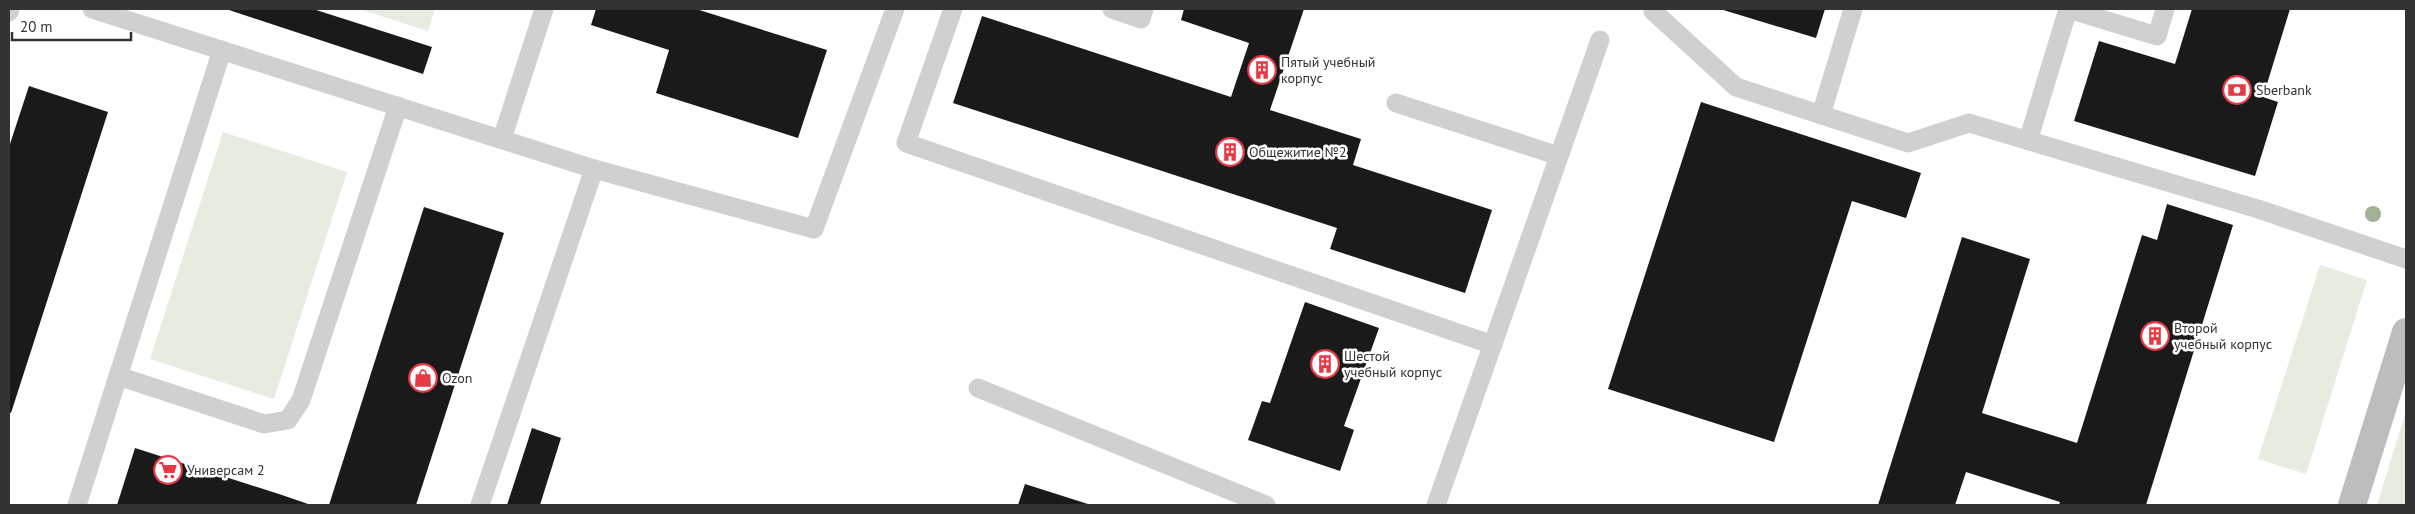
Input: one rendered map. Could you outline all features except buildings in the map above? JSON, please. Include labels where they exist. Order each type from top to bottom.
[{"type":"main road","points":[[2352,505],[2406,332]]},
{"type":"lane","points":[[92,9],[594,169],[814,228],[890,10]]},
{"type":"lane","points":[[502,139],[544,9]]},
{"type":"lane","points":[[953,9],[906,143],[1493,346]]},
{"type":"lane","points":[[1112,9],[1141,18],[1144,9]]},
{"type":"lane","points":[[1654,9],[1653,11],[1736,87],[1820,115],[1908,143],[1969,123],[2258,210],[2406,259]]},
{"type":"lane","points":[[1820,115],[1852,9]]},
{"type":"lane","points":[[2028,141],[2068,9],[2157,36],[2165,9]]},
{"type":"lane","points":[[1436,505],[1600,40]]},
{"type":"lane","points":[[77,505],[222,50]]},
{"type":"lane","points":[[1396,102],[1559,156]]},
{"type":"lane","points":[[118,376],[264,424],[288,420],[301,400],[398,106]]},
{"type":"lane","points":[[480,505],[594,169]]},
{"type":"lane","points":[[978,388],[1266,505]]},
{"type":"shaded area","points":[[359,9],[435,9],[428,31]]},
{"type":"shaded area","points":[[223,132],[347,172],[274,399],[150,359]]},
{"type":"shaded area","points":[[2320,265],[2367,280],[2306,474],[2258,459]]},
{"type":"shaded area","points":[[2406,411],[2406,505],[2377,505]]},
{"type":"place","name":"Пятый учебный корпус","points":[[1262,70]]},
{"type":"place","name":"Sberbank","points":[[2237,90]]},
{"type":"place","name":"Общежитие №2","points":[[1230,152]]},
{"type":"place","name":"Второй учебный корпус","points":[[2155,336]]},
{"type":"place","name":"Шестой учебный корпус","points":[[1325,364]]},
{"type":"place","name":"Ozon","points":[[423,378]]},
{"type":"place","name":"Универсам 2","points":[[168,470]]}]
